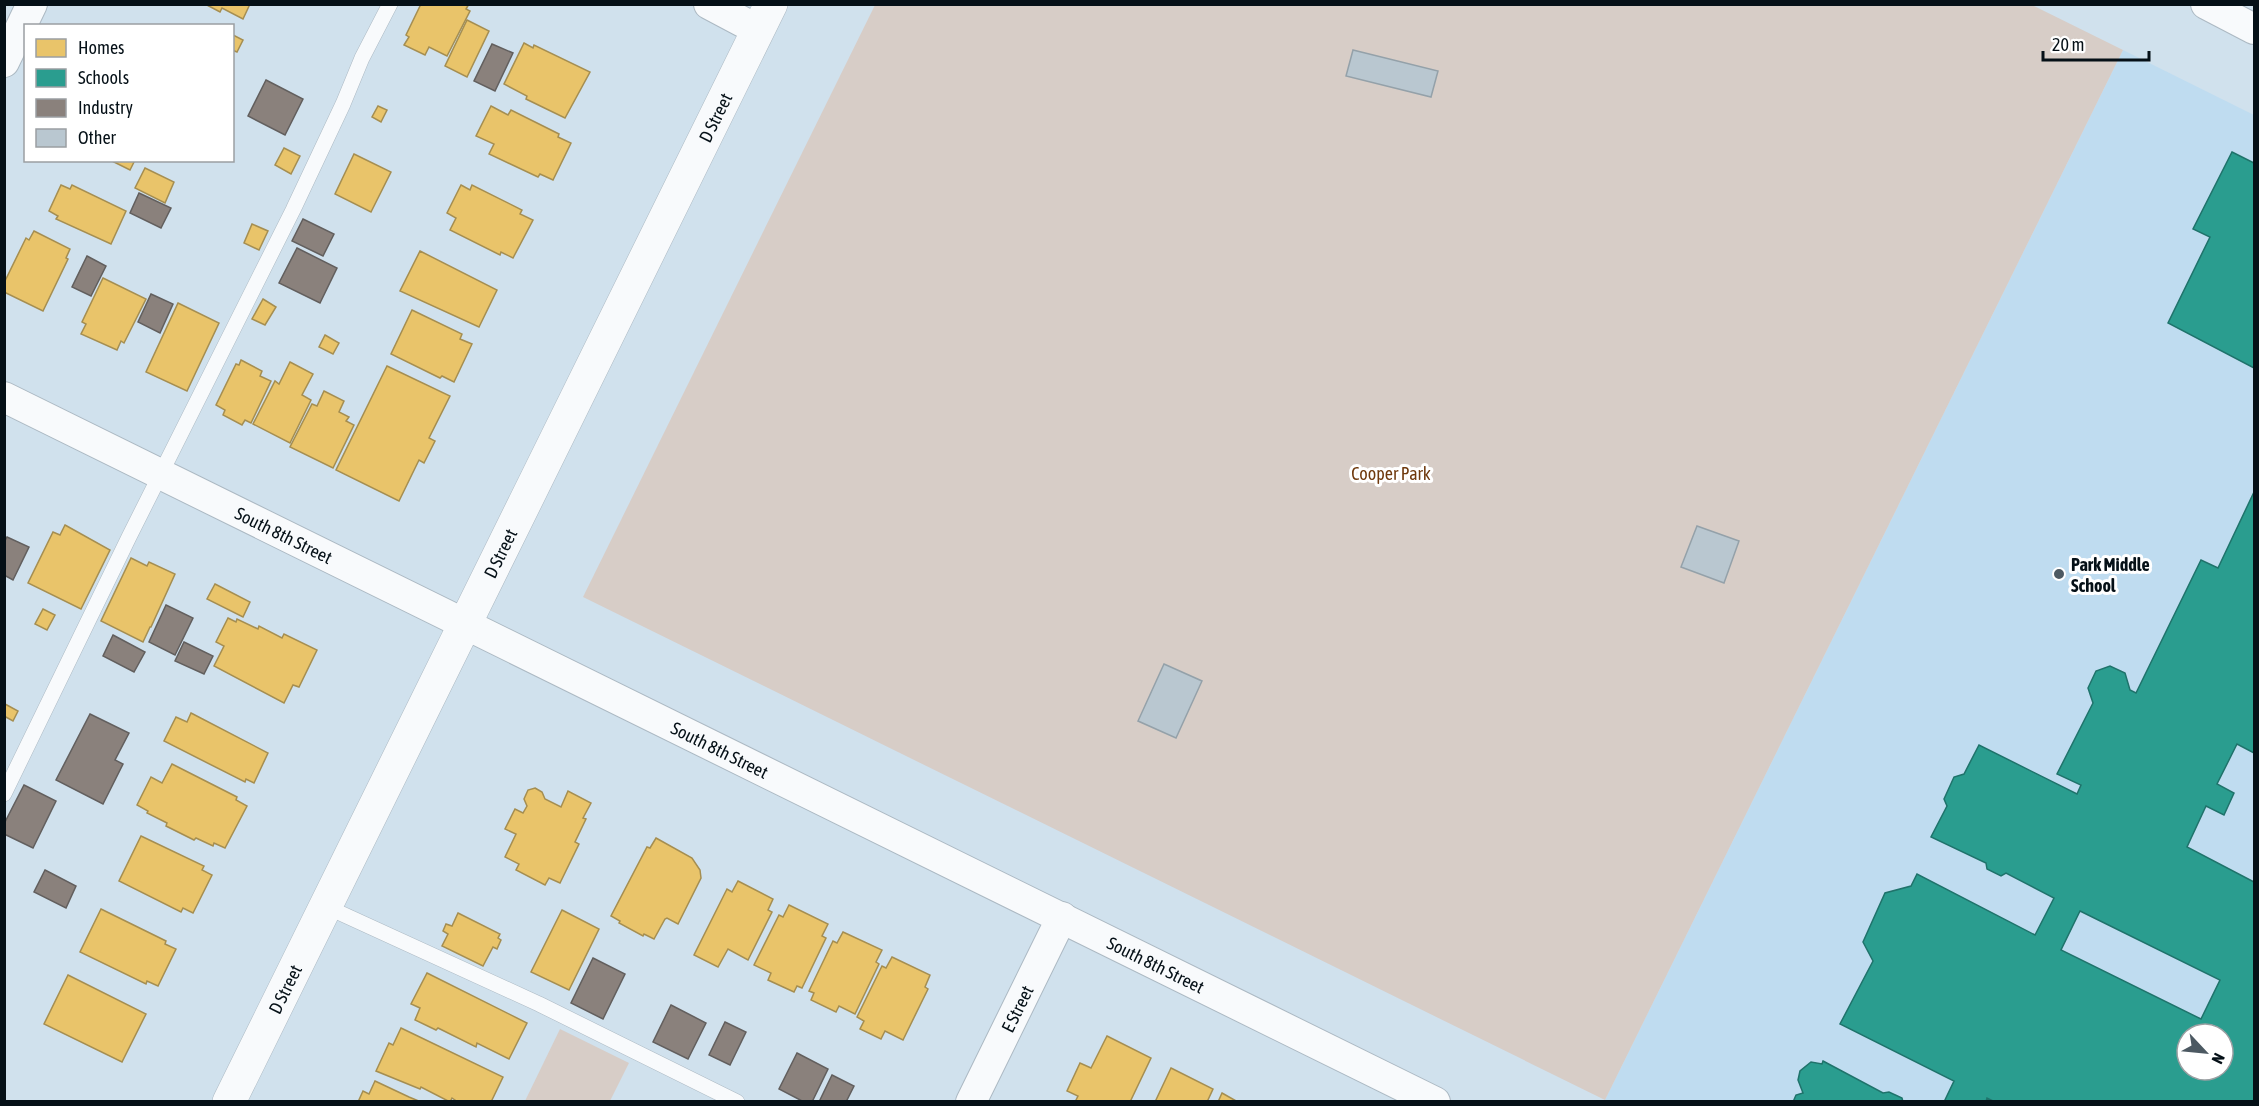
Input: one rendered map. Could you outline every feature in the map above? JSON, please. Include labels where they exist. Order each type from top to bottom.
[{"type":"street","points":[[4,62],[33,4]]},
{"type":"street","points":[[709,4],[765,17]]},
{"type":"street","points":[[2222,8],[2254,29]]},
{"type":"street","name":"D Street","points":[[229,1101],[327,907],[765,17]]},
{"type":"street","name":"South 8th Street","points":[[4,397],[1435,1101]]},
{"type":"street","name":"E Street","points":[[972,1101],[1062,917]]},
{"type":"lane","points":[[4,794],[300,194],[362,58],[390,4]]},
{"type":"lane","points":[[327,907],[539,1004],[737,1101]]},
{"type":"shaded area","name":"Park Middle School","points":[[2123,50],[2254,115],[2254,1101],[1605,1100]]},
{"type":"green space","name":"Cooper Park","points":[[2030,4],[2123,50],[1605,1100],[583,597],[875,5]]},
{"type":"green space","points":[[560,1029],[629,1063],[610,1101],[525,1101]]},
{"type":"building: Homes","points":[[205,4],[250,4],[243,19],[222,8],[220,12]]},
{"type":"building: Homes","points":[[421,4],[469,4],[466,9],[470,11],[447,56],[429,47],[425,55],[404,45],[409,37],[406,35]]},
{"type":"building: Homes","points":[[467,20],[489,31],[467,77],[445,66]]},
{"type":"building: Homes","points":[[234,36],[243,40],[237,52],[234,51]]},
{"type":"building: Homes","points":[[524,43],[533,48],[534,45],[590,72],[565,118],[526,99],[527,96],[504,84]]},
{"type":"building: Homes","points":[[378,106],[387,110],[381,122],[372,117]]},
{"type":"building: Homes","points":[[491,106],[508,115],[511,110],[559,134],[558,137],[571,143],[553,180],[540,174],[538,177],[489,154],[494,144],[476,136]]},
{"type":"building: Homes","points":[[284,148],[300,156],[291,174],[275,165]]},
{"type":"building: Homes","points":[[354,154],[391,172],[371,212],[335,194]]},
{"type":"building: Homes","points":[[114,162],[134,162],[130,170]]},
{"type":"building: Homes","points":[[145,168],[174,182],[165,203],[135,188]]},
{"type":"building: Homes","points":[[61,185],[70,189],[72,185],[126,211],[111,244],[56,219],[58,216],[49,211]]},
{"type":"building: Homes","points":[[461,185],[470,190],[472,185],[522,210],[520,214],[533,220],[513,258],[501,252],[500,255],[450,230],[456,218],[447,213]]},
{"type":"building: Homes","points":[[252,224],[268,231],[259,250],[244,243]]},
{"type":"building: Homes","points":[[34,231],[70,249],[66,258],[68,259],[43,311],[4,292],[4,283],[26,238],[29,240]]},
{"type":"building: Homes","points":[[420,251],[497,290],[479,327],[400,291]]},
{"type":"building: Homes","points":[[103,278],[146,299],[124,343],[121,341],[117,350],[81,334],[86,324],[82,322]]},
{"type":"building: Homes","points":[[263,299],[276,307],[265,325],[252,319]]},
{"type":"building: Homes","points":[[178,303],[219,323],[187,391],[146,372]]},
{"type":"building: Homes","points":[[412,310],[462,334],[460,339],[472,344],[454,382],[442,376],[440,378],[391,354]]},
{"type":"building: Homes","points":[[325,335],[339,343],[333,354],[319,347]]},
{"type":"building: Homes","points":[[241,360],[262,371],[260,376],[271,381],[251,423],[245,420],[242,425],[223,415],[225,410],[216,405],[236,364],[239,365]]},
{"type":"building: Homes","points":[[290,362],[313,374],[302,395],[311,400],[290,443],[253,424],[275,381],[279,384]]},
{"type":"building: Homes","points":[[387,366],[450,396],[429,438],[435,441],[424,463],[419,460],[399,501],[336,470]]},
{"type":"building: Homes","points":[[324,391],[344,401],[339,412],[349,417],[346,421],[354,425],[333,468],[290,447],[312,404],[317,406]]},
{"type":"building: Homes","points":[[65,525],[110,550],[81,609],[28,583],[53,532],[60,535]]},
{"type":"building: Homes","points":[[131,558],[147,566],[149,562],[175,574],[143,642],[101,621]]},
{"type":"building: Homes","points":[[215,584],[250,602],[243,617],[207,599]]},
{"type":"building: Homes","points":[[43,609],[55,615],[47,630],[35,624]]},
{"type":"building: Homes","points":[[228,618],[236,622],[237,619],[258,629],[259,626],[282,638],[284,634],[317,650],[299,687],[293,685],[284,703],[214,666],[224,646],[216,642]]},
{"type":"building: Homes","points":[[5,704],[18,711],[13,721],[4,716]]},
{"type":"building: Homes","points":[[191,713],[268,753],[254,783],[246,779],[245,782],[164,741],[176,717],[187,722]]},
{"type":"building: Homes","points":[[172,764],[237,797],[236,800],[247,806],[225,848],[214,843],[213,846],[196,838],[194,840],[166,826],[167,823],[137,805],[151,777],[162,783]]},
{"type":"building: Homes","points":[[535,788],[542,792],[545,799],[561,807],[568,791],[591,803],[575,842],[579,844],[560,883],[549,878],[545,885],[516,870],[519,864],[505,857],[516,834],[505,829],[515,809],[523,813],[527,806],[524,799],[528,790]]},
{"type":"building: Homes","points":[[141,836],[204,866],[202,870],[212,875],[193,913],[183,908],[181,912],[119,881]]},
{"type":"building: Homes","points":[[656,838],[692,858],[700,870],[701,878],[678,924],[665,919],[654,939],[644,934],[643,936],[611,916],[647,847],[650,848]]},
{"type":"building: Homes","points":[[738,881],[773,899],[768,910],[772,912],[748,960],[728,949],[718,967],[694,955],[727,889],[732,892]]},
{"type":"building: Homes","points":[[789,905],[828,924],[822,936],[826,938],[802,988],[797,986],[794,992],[768,980],[771,973],[754,965],[779,915],[783,917]]},
{"type":"building: Homes","points":[[101,909],[166,941],[165,944],[176,949],[158,986],[147,981],[146,984],[80,952]]},
{"type":"building: Homes","points":[[562,910],[599,929],[569,990],[531,972]]},
{"type":"building: Homes","points":[[458,913],[500,934],[498,938],[501,940],[497,949],[493,947],[483,966],[442,946],[448,934],[443,931],[446,924],[452,926]]},
{"type":"building: Homes","points":[[843,932],[882,950],[876,962],[879,964],[855,1014],[839,1006],[836,1012],[811,1000],[814,993],[809,991],[833,941],[837,943]]},
{"type":"building: Homes","points":[[892,957],[930,975],[925,987],[928,989],[903,1040],[885,1031],[881,1039],[860,1029],[864,1021],[857,1017],[882,966],[886,968]]},
{"type":"building: Homes","points":[[427,973],[527,1023],[509,1059],[477,1043],[476,1047],[438,1028],[436,1030],[415,1020],[420,1008],[411,1004]]},
{"type":"building: Homes","points":[[68,975],[146,1014],[122,1062],[44,1024]]},
{"type":"building: Homes","points":[[401,1028],[503,1077],[491,1102],[458,1102],[452,1098],[450,1102],[421,1087],[420,1089],[376,1071],[389,1043],[393,1045]]},
{"type":"building: Homes","points":[[1107,1036],[1151,1058],[1130,1102],[1075,1102],[1078,1096],[1067,1091],[1080,1063],[1091,1068]]},
{"type":"building: Homes","points":[[1171,1068],[1213,1089],[1207,1102],[1155,1102]]},
{"type":"building: Homes","points":[[375,1081],[421,1102],[358,1102],[363,1091],[369,1094]]},
{"type":"building: Homes","points":[[1222,1093],[1238,1102],[1218,1102]]},
{"type":"building: Schools","points":[[2232,152],[2254,163],[2254,368],[2168,323],[2210,237],[2193,229]]},
{"type":"building: Schools","name":"Park Middle School","points":[[2254,492],[2254,753],[2237,744],[2217,784],[2234,793],[2224,815],[2206,806],[2187,847],[2254,882],[2254,1102],[1995,1102],[1987,1098],[1986,1102],[1944,1102],[1954,1081],[1840,1024],[1873,961],[1863,942],[1885,893],[1911,886],[1917,874],[2035,935],[2054,898],[2006,873],[2001,876],[1987,869],[1986,863],[1931,837],[1947,806],[1944,799],[1954,777],[1964,774],[1979,745],[2077,794],[2081,785],[2057,774],[2093,703],[2088,688],[2096,671],[2110,666],[2125,673],[2130,690],[2136,693],[2201,560],[2218,568]],"holes":[[[2080,911],[2220,980],[2201,1019],[2061,950]]]},
{"type":"building: Schools","points":[[1823,1061],[1883,1093],[1889,1092],[1902,1098],[1903,1102],[1793,1102],[1796,1095],[1803,1093],[1798,1080],[1800,1071],[1811,1062],[1822,1064]]},
{"type":"building: Industry","points":[[492,44],[513,53],[495,91],[474,81]]},
{"type":"building: Industry","points":[[266,80],[303,99],[285,135],[248,116]]},
{"type":"building: Industry","points":[[139,193],[171,208],[161,228],[130,213]]},
{"type":"building: Industry","points":[[303,219],[334,234],[323,256],[292,241]]},
{"type":"building: Industry","points":[[297,248],[337,268],[320,303],[279,283]]},
{"type":"building: Industry","points":[[87,256],[106,266],[91,296],[72,287]]},
{"type":"building: Industry","points":[[151,294],[173,304],[160,333],[138,322]]},
{"type":"building: Industry","points":[[7,537],[29,547],[13,580],[4,575],[4,542]]},
{"type":"building: Industry","points":[[166,605],[193,618],[175,655],[149,642]]},
{"type":"building: Industry","points":[[113,635],[145,652],[134,672],[103,656]]},
{"type":"building: Industry","points":[[184,642],[213,656],[204,674],[175,661]]},
{"type":"building: Industry","points":[[90,714],[129,733],[115,760],[123,764],[103,804],[56,780]]},
{"type":"building: Industry","points":[[24,785],[56,801],[33,848],[4,834],[4,824]]},
{"type":"building: Industry","points":[[45,870],[76,886],[66,908],[34,892]]},
{"type":"building: Industry","points":[[593,958],[625,974],[603,1019],[571,1003]]},
{"type":"building: Industry","points":[[671,1005],[706,1023],[688,1059],[653,1042]]},
{"type":"building: Industry","points":[[725,1022],[746,1032],[730,1065],[709,1055]]},
{"type":"building: Industry","points":[[797,1053],[828,1069],[812,1102],[804,1102],[779,1089]]},
{"type":"building: Industry","points":[[832,1075],[854,1086],[846,1102],[819,1102]]},
{"type":"building: Other","points":[[1353,50],[1438,71],[1431,97],[1346,76]]},
{"type":"building: Other","points":[[1697,526],[1739,541],[1724,583],[1681,567]]},
{"type":"building: Other","points":[[1164,664],[1202,681],[1176,738],[1138,721]]},
{"type":"place","name":"Park Middle School","points":[[2059,574]]}]
